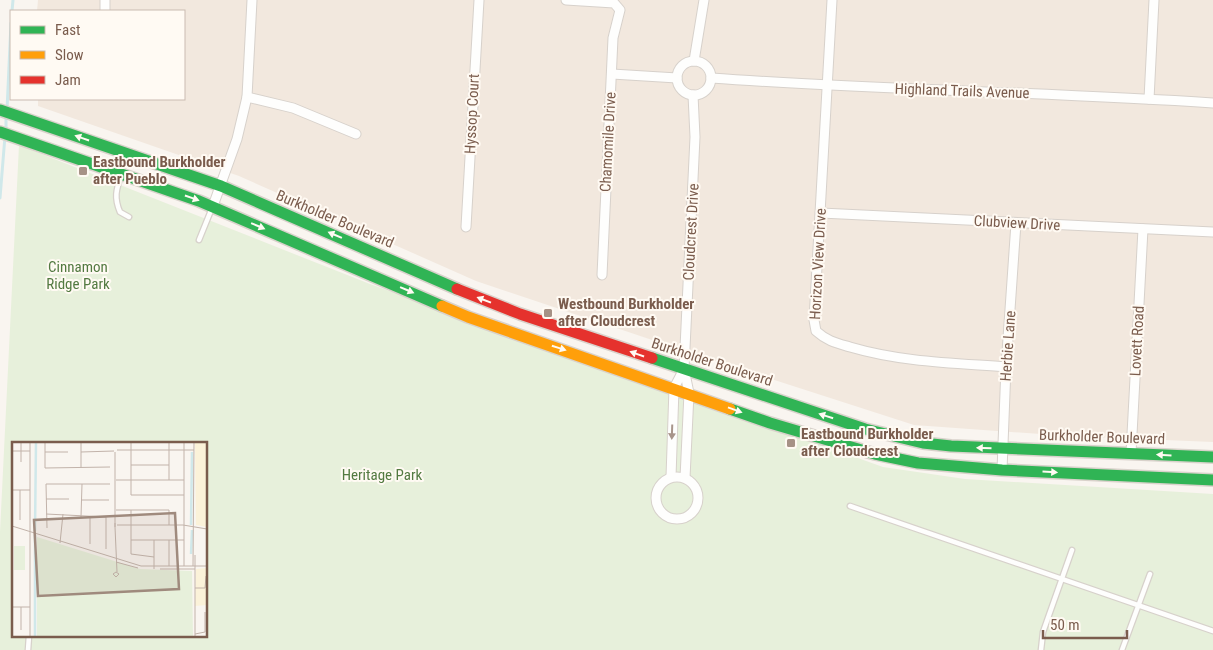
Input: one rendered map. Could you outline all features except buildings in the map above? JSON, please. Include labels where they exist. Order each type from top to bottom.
[{"type":"main road","name":"Burkholder Boulevard","points":[[0,110],[221,186],[478,298],[865,429],[894,437],[951,446],[1213,457]]},
{"type":"main road","points":[[0,132],[213,206],[468,317],[770,423],[875,454],[918,463],[1002,470],[1213,480]]},
{"type":"street","points":[[213,206],[237,139],[248,97],[252,0]]},
{"type":"street","name":"Hyssop Court","points":[[466,227],[479,0]]},
{"type":"street","name":"Chamomile Drive","points":[[566,0],[614,3],[620,10],[613,38],[602,275]]},
{"type":"street","points":[[694,61],[704,0]]},
{"type":"street","name":"Horizon View Drive","points":[[832,0],[814,320],[816,331],[824,339],[916,361],[1006,367]]},
{"type":"street","points":[[1149,99],[1154,0]]},
{"type":"street","points":[[694,61],[701,62],[706,66],[711,78],[710,85],[706,90],[700,94],[693,95],[682,89],[678,84],[677,78],[680,69],[686,63],[694,61]]},
{"type":"street","points":[[612,74],[677,78]]},
{"type":"street","name":"Highland Trails Avenue","points":[[711,78],[827,86],[1149,99],[1213,104]]},
{"type":"street","name":"Cloudcrest Drive","points":[[685,478],[689,394],[684,369],[695,137],[693,95]]},
{"type":"street","points":[[248,97],[293,108],[356,134]]},
{"type":"street","name":"Clubview Drive","points":[[821,213],[1213,232]]},
{"type":"street","name":"Herbie Lane","points":[[1002,470],[1006,367],[1016,223]]},
{"type":"street","name":"Lovett Road","points":[[1132,453],[1143,229]]},
{"type":"street","name":"Cloudcrest Drive","points":[[671,477],[674,388],[684,369]]},
{"type":"street","points":[[671,477],[685,478],[690,481],[697,491],[698,503],[691,514],[674,519],[663,514],[656,504],[655,498],[660,485],[671,477]]},
{"type":"lane","points":[[121,174],[115,192],[116,203],[120,212],[129,217]]},
{"type":"lane","points":[[199,240],[213,206]]},
{"type":"lane","points":[[850,506],[1213,631]]},
{"type":"lane","points":[[1041,650],[1044,632],[1072,550]]},
{"type":"lane","points":[[1122,650],[1150,574]]},
{"type":"shaded area","points":[[38,0],[1213,0],[1213,442],[1069,436],[914,425],[476,281],[239,176],[38,106],[38,100],[185,100],[185,10],[37,10]]},
{"type":"green space","name":"Heritage Park","points":[[19,145],[370,284],[883,467],[965,479],[1213,494],[1213,650],[0,650],[0,532]]},
{"type":"waterway","points":[[12,10],[13,0]]},
{"type":"waterway","points":[[7,110],[10,45]]},
{"type":"waterway","points":[[6,116],[6,130]]},
{"type":"waterway","points":[[0,198],[5,136]]},
{"type":"traffic: fast","points":[[0,110],[221,186],[457,289]]},
{"type":"traffic: fast","points":[[0,132],[199,201],[442,306]]},
{"type":"traffic: fast","points":[[652,358],[865,429],[923,443],[951,446],[1213,457]]},
{"type":"traffic: fast","points":[[730,409],[770,423],[875,454],[918,463],[1002,470],[1213,480]]},
{"type":"traffic: slow","points":[[442,306],[468,317],[730,409]]},
{"type":"traffic: jam","points":[[457,289],[520,314],[652,358]]},
{"type":"place","name":"Eastbound Burkholder after Pueblo","points":[[83,171]]},
{"type":"place","name":"Westbound Burkholder after Cloudcrest","points":[[548,313]]},
{"type":"place","name":"Eastbound Burkholder after Cloudcrest","points":[[791,443]]},
{"type":"park label","name":"Cinnamon Ridge Park","points":[[78,276]]}]
